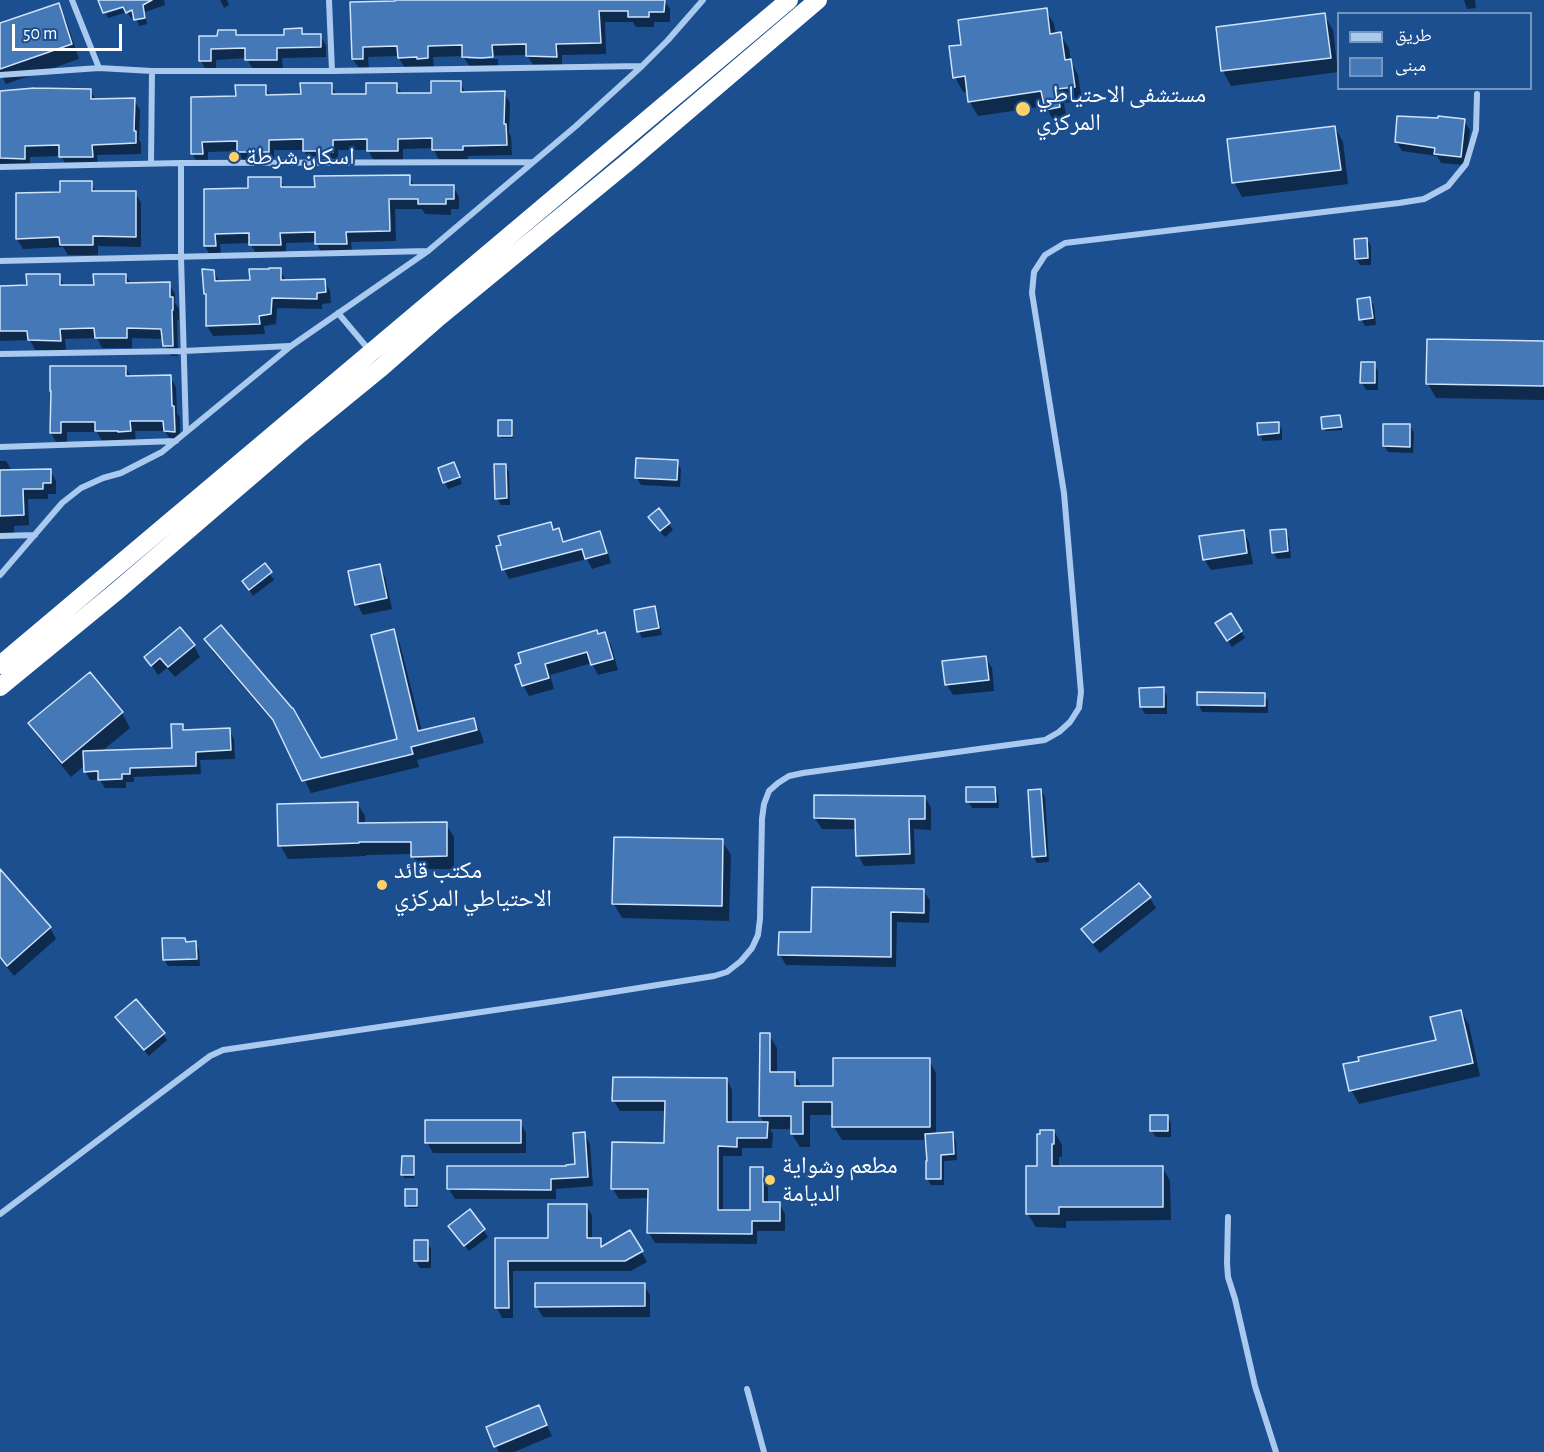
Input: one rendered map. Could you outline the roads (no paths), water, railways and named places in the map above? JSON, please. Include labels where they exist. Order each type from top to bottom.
[{"type":"highway","points":[[0,665],[789,0]]},
{"type":"highway","points":[[0,687],[818,0]]},
{"type":"street","points":[[72,0],[99,68]]},
{"type":"street","points":[[329,0],[332,71]]},
{"type":"street","points":[[0,575],[62,503],[81,488],[103,478],[122,473],[162,452],[291,346],[428,251],[576,126],[642,66],[704,0]]},
{"type":"street","points":[[0,75],[99,68],[152,71],[332,71],[642,66]]},
{"type":"street","points":[[151,163],[152,71]]},
{"type":"street","points":[[0,1214],[210,1056],[223,1050],[563,1000],[727,972],[752,948],[758,935],[762,819],[769,791],[778,783],[789,776],[803,773],[1045,740],[1059,732],[1070,722],[1079,708],[1081,692],[1064,493],[1032,293],[1034,272],[1039,263],[1045,255],[1065,243],[1424,199],[1448,186],[1466,164],[1476,130],[1477,93]]},
{"type":"street","points":[[0,167],[151,163],[534,162]]},
{"type":"street","points":[[180,163],[180,257],[186,431]]},
{"type":"street","points":[[0,261],[428,251]]},
{"type":"street","points":[[338,313],[371,353]]},
{"type":"street","points":[[0,354],[183,351],[291,346]]},
{"type":"street","points":[[0,447],[176,441]]},
{"type":"street","points":[[0,536],[35,535]]},
{"type":"street","points":[[1228,1217],[1228,1277],[1255,1386],[1276,1452]]},
{"type":"street","points":[[747,1389],[764,1452]]},
{"type":"place","name":"مستشفى الاحتياطي المركزي","points":[[1023,109]]},
{"type":"place","name":"اسكان شرطة","points":[[234,157]]},
{"type":"place","name":"مكتب قائد الاحتياطي المركزي","points":[[382,885]]},
{"type":"place","name":"مطعم وشواية الديامة","points":[[770,1180]]}]
